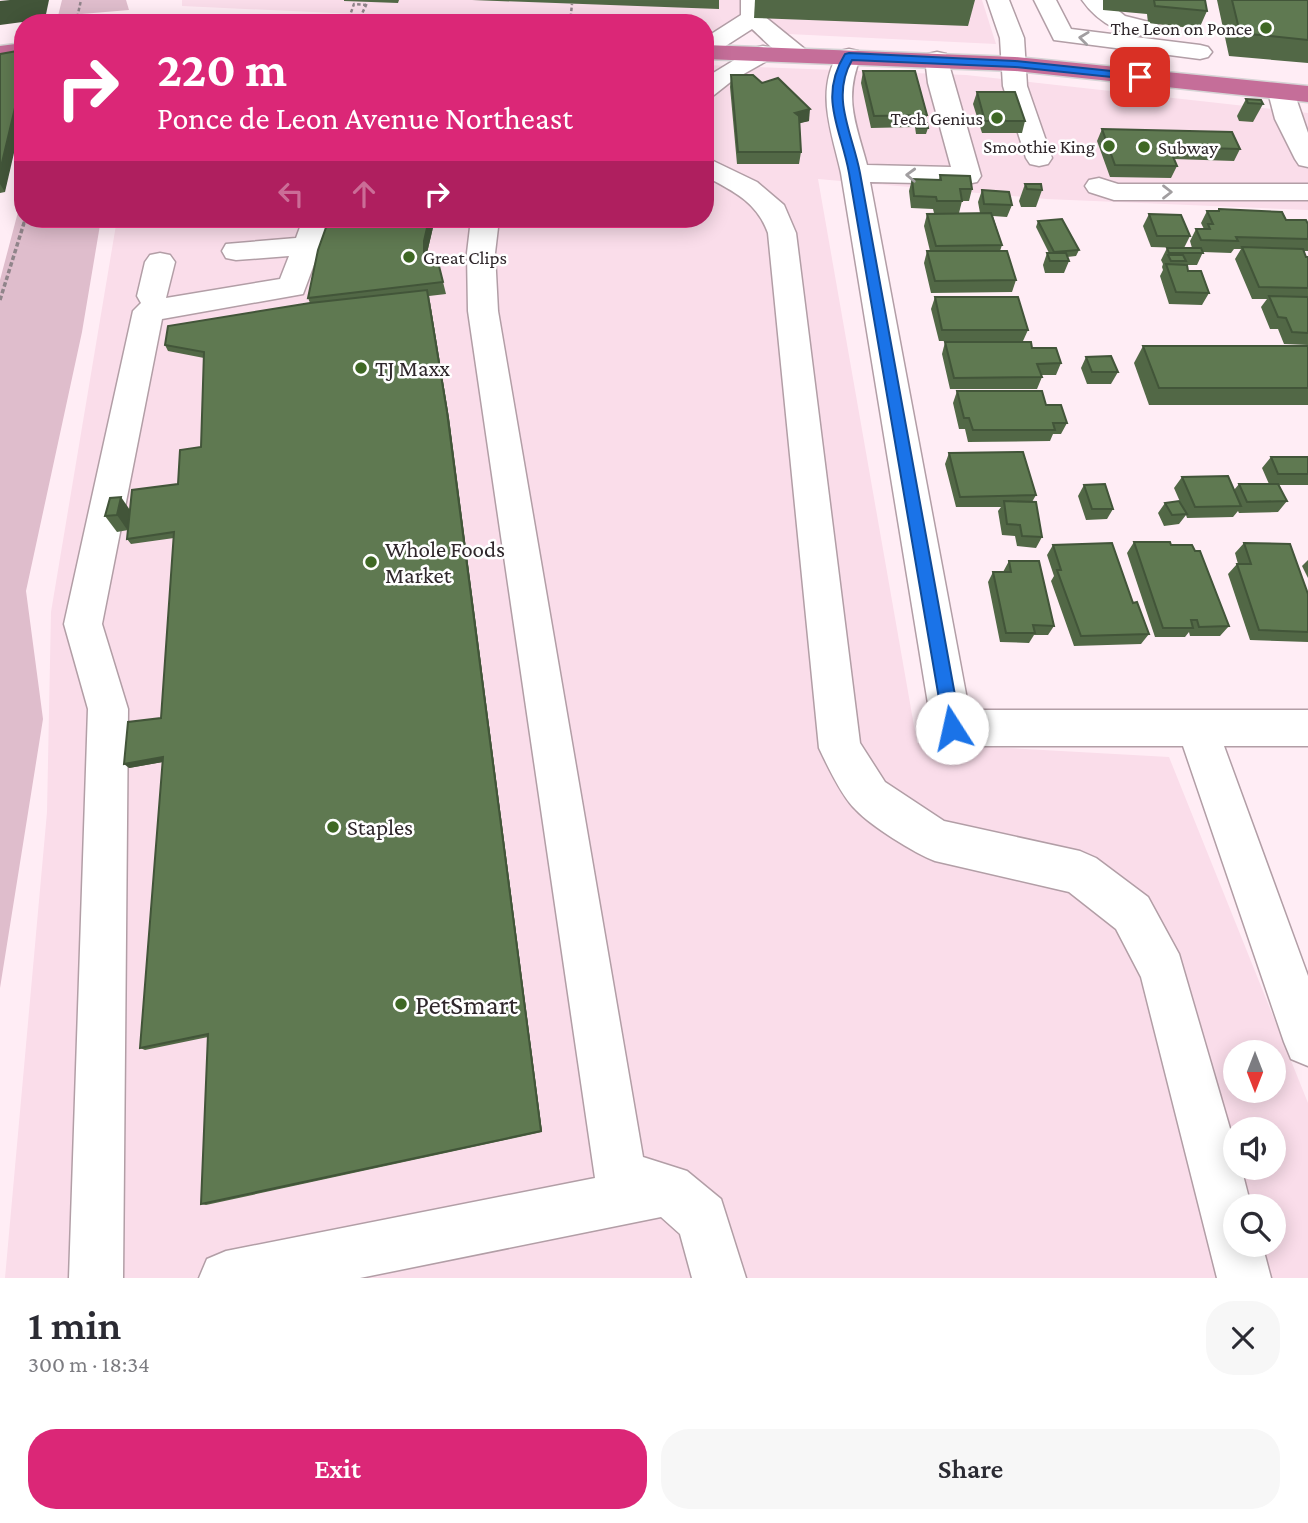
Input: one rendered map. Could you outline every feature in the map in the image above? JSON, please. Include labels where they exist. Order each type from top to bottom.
[{"type":"highway","points":[[714,50],[1015,64],[1308,94]]},
{"type":"street","points":[[998,0],[1012,38],[1015,86],[1039,158]]},
{"type":"street","points":[[1045,0],[1062,35],[1192,38]]},
{"type":"street","points":[[1093,0],[1104,16],[1122,24],[1192,38],[1209,64],[1215,85]]},
{"type":"street","points":[[714,42],[753,9],[797,55]]},
{"type":"street","points":[[714,83],[763,53]]},
{"type":"street","points":[[849,56],[839,73],[836,91],[838,116],[852,158],[952,728],[1308,728]]},
{"type":"street","points":[[852,158],[967,176],[940,82],[937,59]]},
{"type":"street","points":[[1281,92],[1288,119],[1306,152]]},
{"type":"street","points":[[714,170],[747,188],[774,211],[782,233],[840,748],[870,796],[935,840],[1080,873],[1132,913],[1163,970],[1244,1278]]},
{"type":"street","points":[[1099,186],[1114,192],[1308,192]]},
{"type":"street","points":[[484,228],[481,253],[484,317],[621,1178],[669,1189],[702,1218],[719,1278]]},
{"type":"street","points":[[236,251],[312,232]]},
{"type":"street","points":[[96,1278],[108,709],[83,624],[148,311],[292,287],[312,232]]},
{"type":"street","points":[[152,296],[160,262]]},
{"type":"street","points":[[1197,728],[1308,1042]]},
{"type":"street","points":[[226,1278],[669,1189]]},
{"type":"path","points":[[350,14],[354,4],[366,3],[362,14]]},
{"type":"path","points":[[570,14],[572,4]]},
{"type":"path","points":[[0,300],[23,228]]},
{"type":"shaded area","points":[[62,0],[126,0],[129,10],[82,14],[58,14]]},
{"type":"shaded area","points":[[182,0],[982,0],[996,44],[714,30],[714,14],[353,14],[182,6]]},
{"type":"shaded area","points":[[714,65],[966,75],[1308,113],[1308,210],[1046,199],[818,179],[917,743],[1169,757],[1283,1040],[1223,1040],[1223,1103],[1286,1103],[1286,1048],[1308,1103],[1308,1278],[5,1278],[47,812],[51,612],[115,228],[714,228]]},
{"type":"shaded area","points":[[14,227],[99,228],[82,332],[26,591],[43,719],[0,988],[0,280]]},
{"type":"building","points":[[1154,0],[1205,0],[1207,11],[1155,6]]},
{"type":"building","points":[[1232,0],[1308,0],[1308,40],[1240,33]]},
{"type":"building","points":[[14,52],[14,112],[0,171],[0,54]]},
{"type":"building","points":[[863,71],[915,71],[927,115],[874,116]]},
{"type":"building","points":[[731,75],[753,75],[762,83],[778,78],[810,109],[795,113],[799,116],[801,152],[738,152]]},
{"type":"building","points":[[977,92],[1015,92],[1025,121],[985,121]]},
{"type":"building","points":[[1246,99],[1261,100],[1263,104],[1248,103]]},
{"type":"building","points":[[916,123],[927,123],[928,128],[917,128]]},
{"type":"building","points":[[1102,129],[1232,132],[1240,149],[1169,147],[1177,166],[1115,165]]},
{"type":"building","points":[[940,175],[970,176],[972,189],[960,189],[962,201],[937,201],[936,197],[914,196],[912,179],[941,180]]},
{"type":"building","points":[[1025,184],[1041,184],[1042,190],[1027,189]]},
{"type":"building","points":[[982,190],[1009,192],[1012,205],[984,204]]},
{"type":"building","points":[[1219,209],[1282,212],[1286,220],[1306,220],[1308,239],[1236,237],[1238,241],[1201,240],[1196,229],[1210,229],[1208,224],[1213,224],[1207,211]]},
{"type":"building","points":[[991,213],[1002,245],[936,246],[927,214]]},
{"type":"building","points":[[1149,214],[1181,215],[1190,236],[1157,236]]},
{"type":"building","points":[[1062,219],[1079,250],[1054,252],[1038,221]]},
{"type":"building","points":[[326,228],[427,228],[424,261],[437,258],[443,282],[308,298],[318,250]]},
{"type":"building","points":[[1242,247],[1303,249],[1308,257],[1308,288],[1259,287]]},
{"type":"building","points":[[1167,248],[1201,248],[1203,253],[1169,253]]},
{"type":"building","points":[[927,251],[1007,251],[1016,280],[935,281]]},
{"type":"building","points":[[1047,253],[1066,253],[1069,261],[1050,261]]},
{"type":"building","points":[[1168,255],[1183,255],[1186,261],[1171,261]]},
{"type":"building","points":[[1166,264],[1187,265],[1188,271],[1201,271],[1209,293],[1176,292]]},
{"type":"building","points":[[427,290],[447,412],[541,1131],[201,1204],[208,1034],[140,1048],[163,757],[124,764],[128,722],[161,718],[174,532],[127,539],[132,490],[178,484],[180,450],[201,447],[204,352],[165,345],[168,326],[310,303]]},
{"type":"building","points":[[1269,296],[1308,297],[1308,333],[1292,332],[1286,318],[1278,317]]},
{"type":"building","points":[[935,297],[1018,297],[1028,330],[942,330]]},
{"type":"building","points":[[945,342],[1031,342],[1032,348],[1056,348],[1061,363],[1037,364],[1042,377],[954,378]]},
{"type":"building","points":[[1143,346],[1308,346],[1308,388],[1159,388]]},
{"type":"building","points":[[1111,356],[1118,372],[1092,372],[1086,357]]},
{"type":"building","points":[[957,391],[1042,391],[1046,405],[1061,405],[1067,423],[1053,423],[1055,430],[973,430],[969,418],[964,418]]},
{"type":"building","points":[[1023,452],[1036,495],[960,497],[949,453]]},
{"type":"building","points":[[1271,457],[1308,457],[1308,474],[1278,474]]},
{"type":"building","points":[[1228,476],[1241,506],[1195,507],[1182,477]]},
{"type":"building","points":[[1105,484],[1113,509],[1092,509],[1084,485]]},
{"type":"building","points":[[1239,484],[1278,484],[1287,501],[1247,502]]},
{"type":"building","points":[[121,497],[117,515],[105,516],[110,498]]},
{"type":"building","points":[[1004,501],[1036,502],[1042,537],[1022,536],[1020,525],[1007,524]]},
{"type":"building","points":[[1179,501],[1187,514],[1172,515],[1165,503]]},
{"type":"building","points":[[1134,542],[1192,545],[1195,551],[1200,551],[1229,626],[1199,627],[1197,620],[1191,620],[1193,628],[1163,628]]},
{"type":"building","points":[[1112,543],[1133,603],[1137,602],[1149,634],[1081,636],[1057,570],[1061,570],[1053,545]]},
{"type":"building","points":[[1244,543],[1290,544],[1308,594],[1308,632],[1259,630],[1237,564],[1251,564]]},
{"type":"building","points":[[1009,561],[1039,561],[1054,626],[1033,625],[1035,633],[1006,633],[993,572],[1011,572]]},
{"type":"place","name":"The Leon on Ponce","points":[[1266,28]]},
{"type":"place","name":"Tech Genius","points":[[997,118]]},
{"type":"place","name":"Smoothie King","points":[[1109,146]]},
{"type":"place","name":"Subway","points":[[1144,147]]},
{"type":"place","name":"Great Clips","points":[[409,257]]},
{"type":"place","name":"TJ Maxx","points":[[361,368]]},
{"type":"place","name":"Whole Foods Market","points":[[371,562]]},
{"type":"place","name":"Staples","points":[[333,827]]},
{"type":"place","name":"PetSmart","points":[[401,1004]]},
{"type":"route","points":[[952,728],[855,173],[849,143],[838,116],[836,91],[839,73],[849,56],[1015,64],[1140,77]]}]
